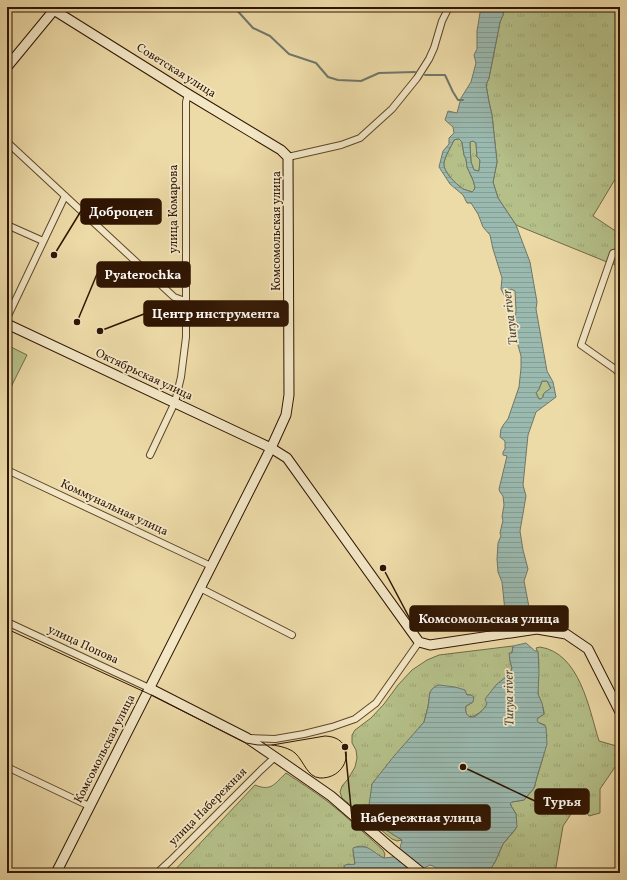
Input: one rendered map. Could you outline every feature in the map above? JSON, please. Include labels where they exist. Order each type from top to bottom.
[{"type":"main road","name":"Советская улица","points":[[53,8],[188,94],[282,150],[288,157]]},
{"type":"main road","points":[[7,67],[53,8]]},
{"type":"main road","name":"Комсомольская улица","points":[[56,873],[286,416],[289,394],[288,157]]},
{"type":"main road","name":"Октябрьская улица","points":[[7,324],[175,402],[271,448],[287,458],[419,642]]},
{"type":"main road","points":[[419,642],[430,645],[537,629],[566,634],[588,649],[620,712]]},
{"type":"main road","points":[[149,688],[247,738],[276,757],[331,796],[422,873]]},
{"type":"street","points":[[288,157],[341,145],[360,138],[392,109],[417,78],[428,59],[434,48],[442,21],[449,7]]},
{"type":"street","name":"улица Комарова","points":[[150,455],[175,402],[181,377],[186,337],[186,102],[188,94]]},
{"type":"street","points":[[7,142],[174,297],[185,301]]},
{"type":"street","points":[[7,318],[65,196]]},
{"type":"street","points":[[7,225],[43,241]]},
{"type":"street","points":[[620,252],[613,253],[581,345],[620,374]]},
{"type":"street","name":"Коммунальная улица","points":[[7,470],[211,566]]},
{"type":"street","points":[[200,588],[292,635]]},
{"type":"street","name":"улица Попова","points":[[7,622],[149,688]]},
{"type":"street","points":[[247,738],[275,739],[304,734],[355,719],[376,703],[419,642]]},
{"type":"street","name":"улица Набережная","points":[[157,873],[276,757]]},
{"type":"street","points":[[7,767],[90,806]]},
{"type":"green space","points":[[504,7],[616,7],[620,10],[620,171],[593,216],[620,234],[620,266],[516,225],[498,198],[493,182],[497,162],[492,115],[486,85],[489,78]]},
{"type":"green space","points":[[457,139],[462,142],[467,167],[475,187],[472,192],[463,189],[457,184],[447,173],[444,166],[447,153],[454,140]]},
{"type":"green space","points":[[473,141],[476,143],[477,157],[480,160],[479,171],[474,170],[471,162],[470,142]]},
{"type":"green space","points":[[7,345],[27,355],[9,391],[7,391]]},
{"type":"green space","points":[[542,381],[547,381],[551,389],[541,399],[539,399],[536,393]]},
{"type":"green space","points":[[513,646],[512,653],[510,653],[511,671],[508,676],[496,685],[487,703],[488,704],[478,714],[470,717],[467,715],[466,706],[473,702],[471,695],[467,695],[465,693],[430,692],[424,722],[372,784],[371,797],[383,826],[386,830],[402,840],[397,841],[392,839],[342,798],[340,792],[342,786],[355,767],[357,758],[356,750],[352,743],[352,735],[355,730],[371,718],[384,704],[398,685],[412,670],[427,660],[439,655]]},
{"type":"green space","points":[[540,647],[554,651],[565,660],[574,671],[581,684],[599,741],[620,747],[620,767],[615,767],[600,789],[600,813],[589,816],[583,808],[573,811],[563,826],[556,867],[553,873],[486,873],[494,864],[503,844],[515,830],[516,814],[510,804],[512,802],[524,800],[534,788],[543,757],[545,725],[537,722],[536,720],[544,714],[538,688],[539,658],[536,648]]},
{"type":"green space","points":[[286,773],[327,801],[348,819],[383,850],[385,854],[384,858],[353,850],[355,864],[348,864],[344,867],[346,873],[172,873],[255,785],[269,787],[276,783]]},
{"type":"water","points":[[481,7],[504,7],[489,78],[486,85],[492,115],[497,162],[493,182],[498,198],[516,225],[530,262],[537,302],[536,309],[547,371],[553,382],[556,397],[536,412],[528,435],[523,485],[526,496],[520,531],[528,569],[524,581],[529,607],[505,611],[502,582],[498,572],[497,559],[504,505],[503,496],[499,489],[507,456],[503,455],[505,441],[500,437],[501,429],[508,419],[519,387],[521,368],[521,356],[514,331],[516,310],[515,291],[511,289],[508,299],[506,299],[501,289],[502,278],[490,235],[483,227],[478,214],[471,203],[467,203],[463,195],[450,184],[439,167],[443,151],[449,144],[449,138],[454,133],[453,127],[445,120],[448,111],[457,113],[461,98],[471,82],[476,63],[474,55],[477,49],[477,31]],"holes":[[[459,139],[462,142],[467,167],[475,187],[472,192],[460,187],[453,181],[445,169],[444,162],[454,140]],[[473,141],[476,143],[477,157],[480,160],[479,171],[474,170],[471,162],[470,142]],[[542,381],[547,381],[551,388],[544,393],[541,399],[539,399],[536,393]]]},
{"type":"water","name":"Turya river","points":[[526,643],[535,651],[538,651],[538,694],[542,703],[544,714],[537,720],[546,727],[547,744],[534,788],[524,800],[512,802],[510,804],[516,814],[517,827],[503,844],[492,867],[486,873],[443,873],[430,865],[420,873],[346,873],[344,867],[345,865],[355,864],[353,848],[362,846],[366,847],[384,858],[393,857],[400,848],[402,840],[386,830],[368,812],[372,784],[424,722],[430,692],[432,689],[439,685],[465,690],[467,695],[474,697],[473,702],[466,706],[466,713],[471,717],[476,716],[487,704],[485,699],[496,685],[511,671],[512,668],[509,653],[512,653],[513,646]]},
{"type":"waterway","points":[[234,7],[253,28],[270,36],[289,54],[316,63],[328,77],[338,80],[361,81],[379,73],[415,72]]},
{"type":"waterway","points":[[425,75],[445,75],[458,100],[463,100]]},
{"type":"tram line","points":[[7,629],[147,693],[246,743],[272,745],[325,736],[335,738],[342,743],[346,750],[346,758],[338,772],[330,777],[320,778],[312,775],[293,751],[272,745]]},
{"type":"place","name":"Доброцен","points":[[54,255]]},
{"type":"place","name":"Pyaterochka","points":[[77,322]]},
{"type":"place","name":"Центр инструмента","points":[[100,331]]},
{"type":"place","name":"Комсомольская улица","points":[[383,568]]},
{"type":"place","name":"Набережная улица","points":[[345,747]]},
{"type":"place","name":"Турья","points":[[463,767]]}]
